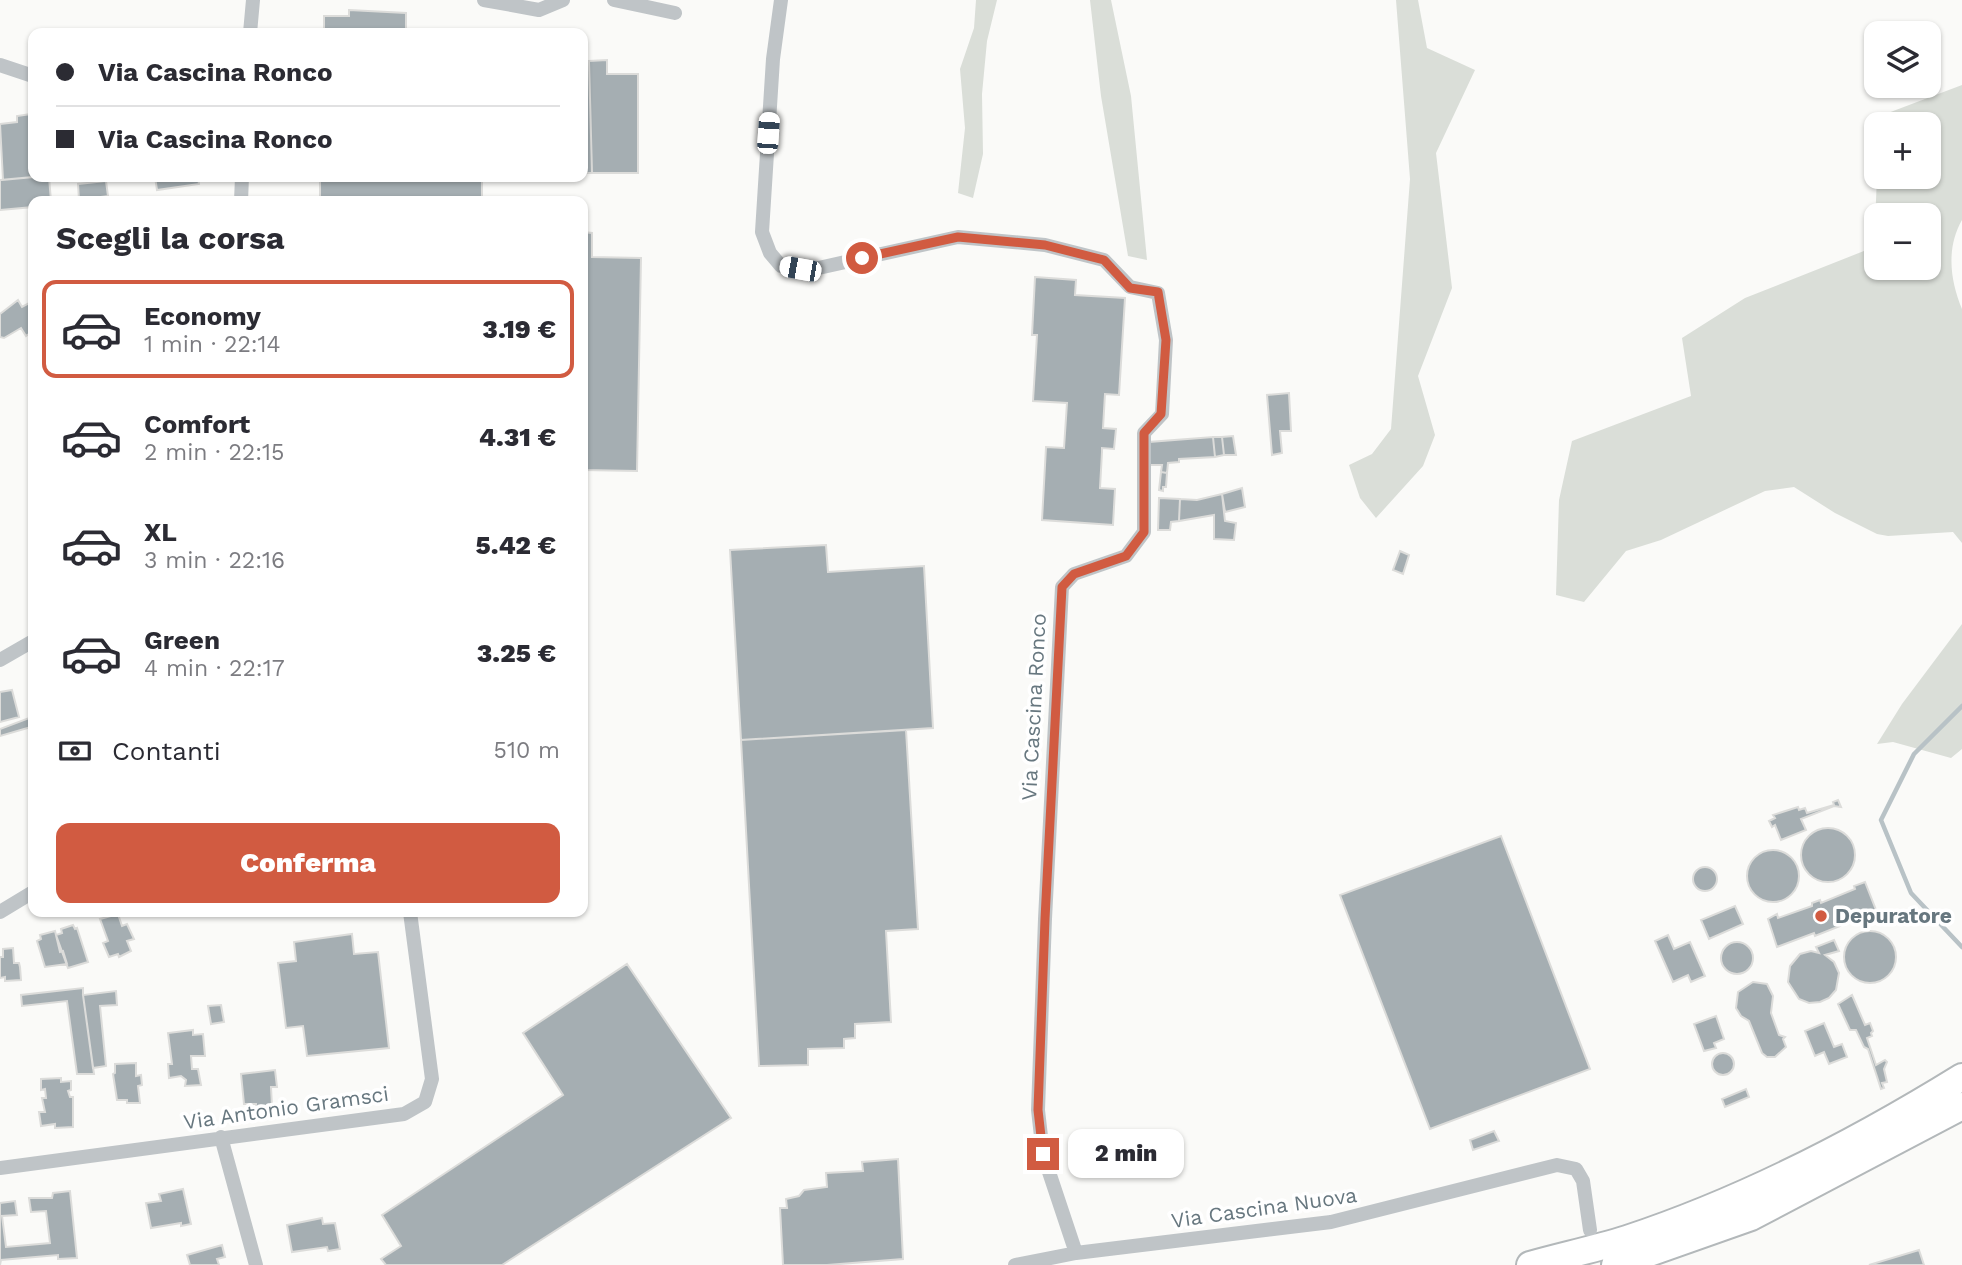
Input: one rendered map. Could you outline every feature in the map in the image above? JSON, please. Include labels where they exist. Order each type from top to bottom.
[{"type":"highway","points":[[1530,1265],[1627,1239],[1730,1199],[1880,1128],[1962,1077]]},
{"type":"highway","points":[[1615,1265],[1751,1217],[1962,1106]]},
{"type":"street","points":[[250,28],[253,0]]},
{"type":"street","points":[[484,0],[539,9],[563,0]]},
{"type":"street","points":[[614,0],[675,13]]},
{"type":"street","name":"Via Cascina Ronco","points":[[781,0],[773,58],[762,232],[770,253],[781,266],[814,270],[958,237],[1045,245],[1104,260],[1130,288],[1158,292],[1166,340],[1165,365],[1161,414],[1144,433],[1144,532],[1126,556],[1074,574],[1062,587],[1038,1110],[1043,1154],[1076,1252]]},
{"type":"street","points":[[0,65],[28,74]]},
{"type":"street","points":[[0,660],[28,644]]},
{"type":"street","points":[[0,912],[28,895]]},
{"type":"street","name":"Via Antonio Gramsci","points":[[0,1168],[404,1114],[425,1102],[432,1079],[411,917]]},
{"type":"street","points":[[221,1137],[256,1265]]},
{"type":"street","name":"Via Cascina Nuova","points":[[1015,1265],[1076,1252],[1331,1223],[1556,1165],[1576,1168],[1583,1181],[1590,1230]]},
{"type":"shaded area","points":[[976,0],[997,0],[987,41],[982,94],[983,154],[973,198],[958,193],[965,128],[960,69],[974,28]]},
{"type":"shaded area","points":[[1090,0],[1111,0],[1131,96],[1147,260],[1128,256],[1101,96]]},
{"type":"shaded area","points":[[1396,0],[1418,0],[1427,48],[1475,70],[1436,153],[1452,288],[1418,376],[1435,435],[1423,466],[1376,518],[1360,498],[1349,465],[1372,454],[1391,429],[1410,179]]},
{"type":"shaded area","points":[[1962,85],[1962,220],[1954,242],[1952,264],[1962,309],[1962,543],[1953,532],[1888,536],[1877,534],[1835,513],[1794,487],[1765,491],[1661,540],[1626,551],[1584,602],[1556,595],[1559,500],[1572,441],[1691,396],[1682,338],[1745,298],[1864,251],[1864,280],[1941,280],[1941,203],[1876,203],[1876,189],[1941,189],[1941,112],[1891,112],[1928,98],[1941,98],[1941,93]]},
{"type":"shaded area","points":[[1962,624],[1962,749],[1951,758],[1893,742],[1877,744],[1902,704]]},
{"type":"building","points":[[349,10],[406,13],[406,28],[324,28],[324,16],[349,16]]},
{"type":"building","points":[[607,60],[607,74],[638,74],[638,173],[592,173],[589,61]]},
{"type":"building","points":[[588,61],[589,61],[592,173],[588,173]]},
{"type":"building","points":[[28,114],[28,178],[3,180],[0,124],[17,122],[17,116]]},
{"type":"building","points":[[28,177],[28,182],[49,182],[51,196],[28,196],[28,207],[0,210],[0,180]]},
{"type":"building","points":[[106,182],[108,196],[79,196],[78,184]]},
{"type":"building","points":[[156,182],[199,182],[199,184],[157,190]]},
{"type":"building","points":[[320,182],[482,182],[482,196],[320,196]]},
{"type":"building","points":[[588,233],[592,233],[592,257],[641,258],[637,471],[588,470]]},
{"type":"building","points":[[1035,277],[1076,280],[1075,295],[1125,298],[1119,395],[1105,394],[1103,428],[1116,429],[1114,449],[1102,448],[1100,488],[1115,489],[1113,525],[1042,520],[1046,447],[1064,448],[1067,403],[1033,401],[1037,335],[1032,335]]},
{"type":"building","points":[[18,300],[22,307],[28,304],[28,335],[26,336],[21,328],[4,338],[0,337],[0,314]]},
{"type":"building","points":[[1289,393],[1291,431],[1280,431],[1282,453],[1272,455],[1267,395]]},
{"type":"building","points":[[1233,436],[1236,455],[1224,455],[1222,437]]},
{"type":"building","points":[[1213,437],[1222,437],[1224,455],[1215,457]]},
{"type":"building","points":[[1213,437],[1215,457],[1179,459],[1179,462],[1168,463],[1167,473],[1161,472],[1162,465],[1148,465],[1149,442]]},
{"type":"building","points":[[1161,472],[1167,473],[1163,491],[1159,490]]},
{"type":"building","points":[[1242,488],[1245,507],[1225,512],[1222,494]]},
{"type":"building","points":[[1222,494],[1225,521],[1236,523],[1234,540],[1214,539],[1214,515],[1179,521],[1180,499],[1197,500]]},
{"type":"building","points":[[1159,498],[1180,499],[1179,521],[1171,522],[1170,530],[1158,530]]},
{"type":"building","points":[[826,545],[828,572],[924,566],[933,728],[741,740],[730,550]]},
{"type":"building","points":[[1400,551],[1409,555],[1403,574],[1393,570]]},
{"type":"building","points":[[12,690],[19,717],[0,722],[0,692]]},
{"type":"building","points":[[28,718],[28,728],[0,736],[0,729]]},
{"type":"building","points":[[906,730],[918,929],[886,931],[891,1022],[855,1024],[855,1038],[844,1039],[844,1048],[808,1049],[808,1065],[759,1066],[741,740]]},
{"type":"building","points":[[1838,800],[1841,807],[1834,806],[1801,819],[1806,830],[1781,840],[1775,825],[1772,827],[1769,821],[1775,818],[1773,815],[1798,807],[1799,810],[1805,808],[1807,813],[1834,805],[1833,802]]},
{"type":"building","name":"Depuratore","points":[[1833,828],[1843,832],[1851,840],[1855,855],[1851,870],[1843,878],[1823,882],[1813,878],[1805,870],[1801,850],[1805,840],[1813,832]]},
{"type":"building","points":[[1501,836],[1590,1069],[1430,1129],[1340,895]]},
{"type":"building","name":"Depuratore","points":[[1773,850],[1792,857],[1799,876],[1792,895],[1773,902],[1754,895],[1747,876],[1754,857]]},
{"type":"building","points":[[1705,867],[1714,870],[1717,879],[1714,888],[1705,891],[1696,888],[1693,879],[1696,870]]},
{"type":"building","name":"Depuratore","points":[[1865,882],[1876,910],[1838,923],[1840,926],[1815,936],[1814,933],[1777,947],[1768,919],[1777,914],[1778,918],[1812,906],[1812,903],[1820,900],[1821,903]]},
{"type":"building","points":[[1735,906],[1743,924],[1709,939],[1701,920]]},
{"type":"building","points":[[119,917],[122,926],[127,924],[134,939],[127,941],[131,951],[119,957],[118,954],[109,957],[103,943],[108,941],[100,919]]},
{"type":"building","points":[[73,925],[77,928],[88,962],[68,968],[56,935],[62,933],[61,929]]},
{"type":"building","points":[[55,931],[60,952],[63,951],[67,964],[45,967],[37,941],[41,939],[40,935]]},
{"type":"building","name":"Depuratore","points":[[1870,931],[1880,933],[1888,939],[1894,947],[1894,967],[1888,975],[1880,981],[1870,983],[1860,981],[1852,975],[1846,967],[1844,957],[1846,947],[1852,939],[1860,933]]},
{"type":"building","points":[[352,934],[354,954],[378,952],[389,1048],[307,1056],[303,1026],[286,1028],[278,963],[296,961],[294,942]]},
{"type":"building","points":[[1668,935],[1674,949],[1690,942],[1705,976],[1691,982],[1688,975],[1673,982],[1655,941]]},
{"type":"building","name":"Depuratore","points":[[1834,940],[1839,951],[1825,955],[1834,962],[1839,973],[1836,990],[1829,998],[1820,1002],[1809,1003],[1799,999],[1788,982],[1790,966],[1800,954],[1811,951],[1819,953],[1816,947]]},
{"type":"building","points":[[1737,942],[1748,947],[1753,958],[1748,969],[1737,974],[1726,969],[1721,958],[1726,947]]},
{"type":"building","points":[[13,948],[14,963],[19,963],[21,980],[5,981],[5,977],[0,978],[0,957],[3,957],[3,949]]},
{"type":"building","points":[[627,964],[731,1118],[502,1265],[386,1265],[381,1259],[401,1246],[382,1215],[563,1095],[523,1033]]},
{"type":"building","points":[[1753,982],[1767,984],[1773,996],[1771,1013],[1779,1035],[1785,1037],[1783,1039],[1786,1047],[1775,1057],[1767,1057],[1762,1053],[1749,1021],[1741,1016],[1736,1008],[1738,992]]},
{"type":"building","points":[[83,988],[94,1074],[77,1074],[67,1001],[22,1006],[21,995]]},
{"type":"building","points":[[116,991],[117,1005],[100,1006],[106,1066],[93,1068],[83,995]]},
{"type":"building","points":[[1852,995],[1865,1025],[1870,1023],[1873,1031],[1872,1036],[1867,1038],[1876,1065],[1885,1060],[1887,1062],[1884,1069],[1887,1082],[1882,1083],[1884,1088],[1881,1089],[1868,1049],[1864,1047],[1856,1030],[1850,1030],[1838,1004]]},
{"type":"building","points":[[221,1005],[224,1022],[211,1024],[208,1006]]},
{"type":"building","points":[[1716,1016],[1724,1039],[1714,1043],[1716,1048],[1704,1051],[1694,1024]]},
{"type":"building","points":[[1824,1023],[1834,1047],[1842,1044],[1847,1057],[1829,1064],[1824,1052],[1815,1056],[1805,1031]]},
{"type":"building","points":[[193,1030],[193,1035],[203,1034],[205,1056],[191,1056],[192,1069],[198,1069],[201,1085],[185,1086],[186,1080],[181,1076],[169,1078],[168,1064],[172,1064],[168,1033]]},
{"type":"building","points":[[1723,1053],[1733,1060],[1734,1064],[1727,1074],[1723,1075],[1713,1068],[1712,1064],[1719,1054]]},
{"type":"building","points":[[136,1063],[136,1076],[141,1075],[142,1085],[138,1086],[140,1103],[117,1100],[113,1074],[115,1064]]},
{"type":"building","points":[[275,1070],[277,1087],[271,1087],[272,1106],[256,1107],[256,1104],[244,1104],[241,1074]]},
{"type":"building","points":[[61,1078],[61,1082],[71,1081],[71,1090],[68,1091],[70,1097],[73,1097],[73,1127],[55,1128],[55,1124],[41,1126],[39,1112],[45,1112],[42,1098],[46,1098],[45,1089],[41,1090],[41,1079]]},
{"type":"building","points":[[1746,1089],[1749,1097],[1725,1107],[1722,1099]]},
{"type":"building","points":[[1494,1131],[1499,1141],[1473,1150],[1470,1140]]},
{"type":"building","points":[[898,1159],[903,1259],[827,1265],[783,1265],[780,1208],[787,1208],[786,1199],[799,1196],[804,1190],[827,1187],[826,1173],[863,1171],[862,1162]]},
{"type":"building","points":[[183,1189],[191,1224],[151,1228],[146,1203],[161,1201],[159,1194]]},
{"type":"building","points":[[70,1191],[77,1258],[58,1259],[58,1255],[1,1260],[0,1265],[0,1203],[15,1201],[17,1215],[2,1216],[6,1247],[50,1243],[46,1211],[31,1212],[29,1198],[52,1198],[53,1193]]},
{"type":"building","points":[[322,1218],[323,1224],[335,1223],[340,1249],[328,1251],[327,1247],[292,1252],[287,1225]]},
{"type":"building","points":[[222,1245],[225,1257],[217,1259],[219,1265],[190,1265],[187,1255]]},
{"type":"building","points":[[1919,1250],[1924,1265],[1869,1265]]},
{"type":"waterway","points":[[1962,706],[1914,754],[1881,820],[1911,893],[1962,947]]},
{"type":"place","name":"Depuratore","points":[[1821,916]]},
{"type":"route","points":[[862,258],[958,237],[1045,245],[1104,260],[1130,288],[1158,292],[1166,340],[1165,365],[1161,414],[1144,433],[1144,532],[1126,556],[1074,574],[1062,587],[1038,1110],[1043,1154]]}]
